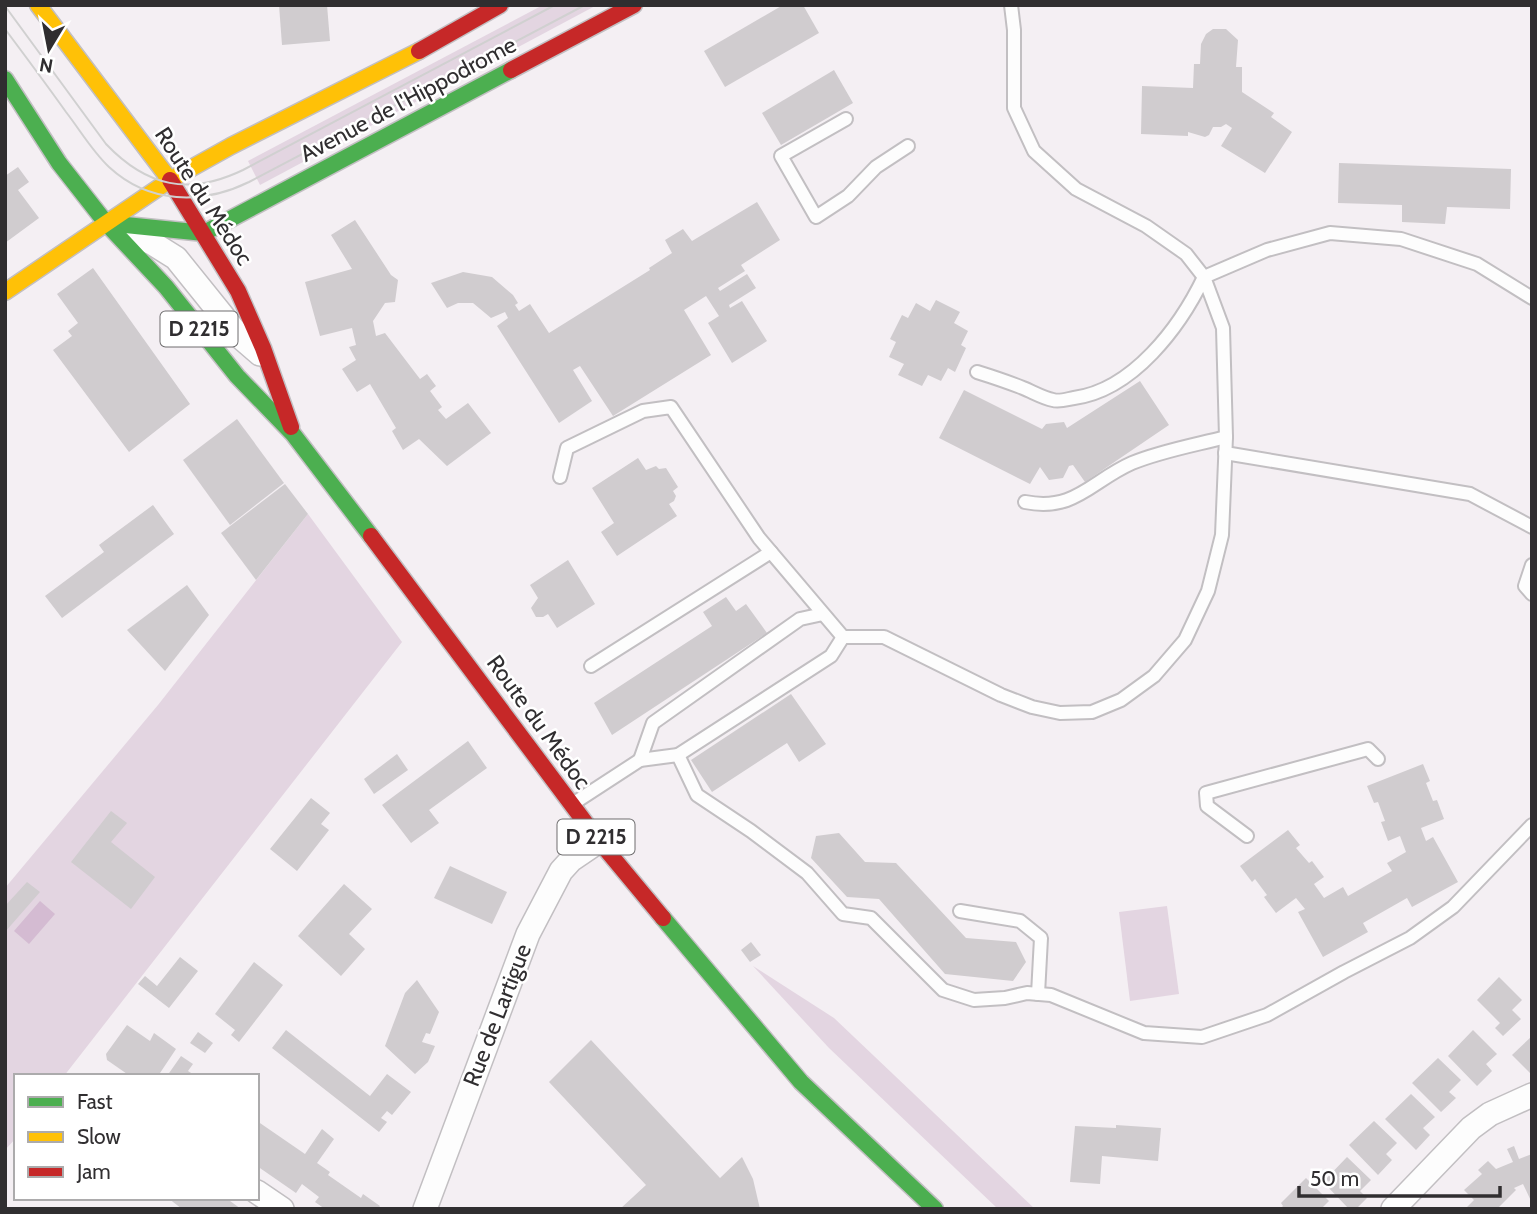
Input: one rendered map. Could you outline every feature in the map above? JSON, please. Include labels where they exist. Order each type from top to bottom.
[{"type":"main road","name":"Route du Médoc","points":[[38,5],[170,180],[230,275],[271,362],[293,434]]},
{"type":"main road","name":"Avenue de l'Hippodrome","points":[[5,292],[170,180],[231,146],[427,47],[500,5]]},
{"type":"main road","name":"Avenue de l'Hippodrome","points":[[204,233],[634,5]]},
{"type":"main road","name":"Route du Médoc","points":[[5,79],[59,163],[106,223],[166,287],[237,376],[293,434],[599,841],[801,1082],[935,1209]]},
{"type":"main road","points":[[106,223],[204,233]]},
{"type":"street","points":[[106,223],[152,243],[176,258],[239,335],[271,362]]},
{"type":"street","name":"Rue de Lartigue","points":[[425,1209],[528,934],[561,870],[599,841]]},
{"type":"street","points":[[1393,1209],[1471,1128],[1490,1115],[1532,1095]]},
{"type":"street","points":[[259,1193],[282,1209]]},
{"type":"lane","points":[[843,637],[884,636],[1032,708],[1060,713],[1092,712],[1121,700],[1154,676],[1185,640],[1208,591],[1222,536],[1226,437],[1223,328],[1204,277],[1186,254],[1146,226],[1076,189],[1034,151],[1013,108],[1014,30],[1011,5]]},
{"type":"lane","points":[[846,119],[781,156],[816,217],[848,196],[876,167],[908,146]]},
{"type":"lane","points":[[977,372],[1055,401],[1085,397],[1114,383],[1152,354],[1175,327],[1204,277],[1267,250],[1330,233],[1401,239],[1478,264],[1532,298]]},
{"type":"lane","points":[[560,477],[567,448],[643,411],[671,408],[759,538],[843,637]]},
{"type":"lane","points":[[1024,502],[1039,505],[1064,503],[1132,463],[1226,437]]},
{"type":"lane","points":[[1225,453],[1470,494],[1532,527]]},
{"type":"lane","points":[[591,666],[771,552]]},
{"type":"lane","points":[[1532,565],[1525,586],[1532,594]]},
{"type":"lane","points":[[640,760],[653,723],[800,620],[823,614]]},
{"type":"lane","points":[[572,805],[640,760],[678,755],[831,656],[843,637]]},
{"type":"lane","points":[[1247,836],[1207,806],[1206,793],[1368,749],[1378,759]]},
{"type":"lane","points":[[678,755],[697,795],[807,873],[843,914],[871,918],[943,990],[974,1000],[1027,993],[1051,995],[1144,1033],[1202,1037],[1267,1015],[1410,939],[1453,906],[1532,825]]},
{"type":"lane","points":[[960,911],[1020,921],[1041,938],[1038,993]]},
{"type":"shaded area","points":[[543,5],[597,5],[260,185],[248,161]]},
{"type":"shaded area","points":[[308,514],[402,642],[66,1074],[14,1074],[14,1140],[5,1150],[5,888],[158,705]]},
{"type":"shaded area","points":[[40,901],[55,914],[29,944],[14,931]]},
{"type":"shaded area","points":[[1167,906],[1179,994],[1130,1001],[1119,912]]},
{"type":"shaded area","points":[[753,966],[834,1018],[1035,1209],[998,1209],[829,1048]]},
{"type":"building","points":[[279,5],[327,5],[330,41],[282,45]]},
{"type":"building","points":[[783,5],[803,5],[819,33],[725,87],[704,51]]},
{"type":"building","points":[[1213,29],[1226,29],[1238,40],[1236,67],[1242,67],[1242,92],[1274,113],[1271,117],[1292,132],[1265,173],[1221,146],[1232,128],[1226,124],[1213,127],[1205,137],[1188,132],[1188,136],[1141,134],[1142,86],[1193,88],[1194,64],[1200,64],[1201,44],[1206,34]]},
{"type":"building","points":[[834,70],[853,103],[781,145],[762,113]]},
{"type":"building","points":[[1339,163],[1511,169],[1510,209],[1447,207],[1445,224],[1402,222],[1402,205],[1338,203]]},
{"type":"building","points":[[18,167],[29,182],[18,190],[39,218],[5,243],[5,176]]},
{"type":"building","points":[[757,202],[780,240],[741,265],[745,271],[718,288],[720,291],[747,274],[756,288],[729,305],[730,308],[742,301],[767,341],[732,363],[708,323],[719,316],[706,296],[684,310],[711,355],[613,416],[580,366],[573,370],[592,401],[559,423],[497,326],[508,318],[505,312],[491,318],[473,303],[458,303],[447,308],[431,283],[463,272],[492,277],[513,295],[519,311],[530,304],[549,333],[650,270],[649,268],[672,253],[665,240],[683,229],[692,241]]},
{"type":"building","points":[[355,220],[391,275],[398,280],[395,302],[385,303],[373,321],[376,336],[385,333],[420,379],[427,374],[436,386],[430,391],[442,407],[438,410],[446,419],[468,403],[491,433],[447,466],[419,439],[403,450],[392,431],[396,428],[370,384],[357,392],[342,369],[356,360],[349,347],[356,345],[352,328],[320,336],[305,282],[352,269],[331,235]]},
{"type":"building","points":[[93,268],[190,404],[129,452],[53,350],[72,336],[68,331],[78,323],[57,294]]},
{"type":"building","points":[[936,300],[960,312],[954,323],[968,331],[961,345],[966,348],[955,372],[948,368],[941,381],[928,375],[922,386],[898,375],[904,364],[889,357],[896,342],[890,339],[902,315],[908,318],[916,303],[930,311]]},
{"type":"building","points":[[1140,381],[1169,425],[1085,482],[1073,465],[1069,466],[1063,478],[1049,480],[1040,467],[1030,484],[939,438],[964,390],[1042,429],[1046,424],[1064,422],[1067,428]]},
{"type":"building","points":[[237,419],[284,483],[230,525],[183,460]]},
{"type":"building","points":[[638,458],[646,470],[656,466],[659,469],[666,468],[678,487],[673,491],[676,496],[674,501],[669,504],[677,516],[617,556],[601,532],[614,523],[592,488]]},
{"type":"building","points":[[285,484],[308,514],[256,580],[221,533]]},
{"type":"building","points":[[153,505],[174,534],[62,618],[45,596],[104,552],[99,545]]},
{"type":"building","points":[[568,560],[595,604],[557,628],[548,614],[536,617],[531,608],[538,598],[530,585]]},
{"type":"building","points":[[187,585],[209,615],[165,671],[127,630]]},
{"type":"building","points":[[726,597],[736,611],[746,604],[767,633],[612,735],[594,703],[712,626],[703,612]]},
{"type":"building","points":[[791,694],[826,744],[799,762],[787,743],[712,792],[691,760]]},
{"type":"building","points":[[468,741],[487,768],[429,810],[439,823],[411,843],[382,805]]},
{"type":"building","points":[[397,754],[408,770],[374,794],[364,779]]},
{"type":"building","points":[[1423,764],[1430,781],[1426,783],[1433,801],[1437,800],[1444,819],[1421,828],[1426,841],[1433,837],[1458,882],[1412,907],[1407,898],[1363,923],[1368,932],[1323,957],[1298,912],[1305,909],[1296,898],[1276,913],[1255,879],[1252,882],[1240,866],[1288,830],[1300,845],[1296,848],[1309,863],[1312,861],[1324,877],[1314,884],[1324,898],[1343,887],[1348,896],[1392,871],[1387,863],[1406,852],[1400,836],[1388,841],[1378,802],[1374,803],[1367,786]]},
{"type":"building","points":[[311,798],[330,813],[321,824],[329,830],[297,871],[270,849]]},
{"type":"building","points":[[111,811],[127,823],[111,842],[155,877],[131,909],[71,862]]},
{"type":"building","points":[[839,833],[865,862],[896,863],[966,938],[1016,942],[1026,962],[1013,981],[945,974],[879,899],[847,897],[811,858],[816,836]]},
{"type":"building","points":[[450,866],[507,892],[492,924],[434,898]]},
{"type":"building","points":[[27,882],[40,892],[5,932],[5,906]]},
{"type":"building","points":[[344,884],[372,909],[349,934],[365,949],[341,976],[298,936]]},
{"type":"building","points":[[751,942],[761,955],[750,962],[741,950]]},
{"type":"building","points":[[180,957],[198,971],[169,1008],[138,984],[145,976],[157,986]]},
{"type":"building","points":[[254,962],[283,985],[239,1042],[231,1035],[235,1030],[215,1014]]},
{"type":"building","points":[[1499,977],[1522,1000],[1512,1010],[1521,1019],[1503,1036],[1495,1028],[1500,1023],[1477,1000]]},
{"type":"building","points":[[417,980],[439,1012],[430,1034],[426,1033],[422,1042],[435,1046],[428,1062],[415,1074],[385,1046],[405,993]]},
{"type":"building","points":[[127,1025],[150,1041],[154,1033],[176,1049],[159,1074],[127,1074],[107,1060],[106,1054]]},
{"type":"building","points":[[286,1030],[370,1096],[387,1074],[411,1092],[392,1115],[387,1111],[381,1118],[387,1122],[379,1132],[272,1048]]},
{"type":"building","points":[[1473,1030],[1497,1054],[1486,1064],[1492,1071],[1477,1086],[1448,1056]]},
{"type":"building","points":[[198,1032],[213,1043],[205,1053],[190,1043]]},
{"type":"building","points":[[1532,1036],[1532,1075],[1512,1055]]},
{"type":"building","points":[[591,1040],[720,1178],[742,1157],[753,1179],[760,1209],[620,1209],[646,1185],[549,1082]]},
{"type":"building","points":[[181,1056],[193,1064],[188,1071],[193,1074],[168,1074]]},
{"type":"building","points":[[1438,1058],[1461,1080],[1449,1092],[1456,1098],[1441,1112],[1412,1083]]},
{"type":"building","points":[[1411,1094],[1435,1117],[1423,1128],[1430,1135],[1416,1150],[1385,1119]]},
{"type":"building","points":[[1374,1121],[1397,1143],[1386,1154],[1392,1160],[1378,1175],[1349,1145]]},
{"type":"building","points":[[259,1122],[305,1154],[322,1129],[334,1139],[317,1163],[330,1172],[328,1175],[361,1198],[363,1194],[380,1206],[378,1209],[325,1209],[315,1202],[319,1197],[302,1184],[296,1193],[259,1167]]},
{"type":"building","points":[[1116,1125],[1161,1128],[1158,1161],[1102,1156],[1100,1184],[1070,1182],[1075,1126],[1116,1128]]},
{"type":"building","points":[[1514,1146],[1519,1159],[1532,1154],[1532,1203],[1523,1184],[1514,1188],[1516,1190],[1497,1209],[1465,1209],[1474,1200],[1464,1190],[1482,1174],[1478,1170],[1488,1161],[1496,1169],[1513,1162],[1507,1149]]},
{"type":"building","points":[[1347,1157],[1371,1180],[1360,1191],[1367,1198],[1356,1209],[1349,1209],[1323,1182]]},
{"type":"building","points":[[1306,1178],[1329,1201],[1321,1209],[1280,1209],[1283,1206],[1281,1203]]},
{"type":"building","points":[[171,1200],[229,1200],[241,1209],[182,1209]]},
{"type":"tram line","points":[[5,6],[106,144],[121,159],[153,178],[187,185],[205,183],[243,170],[555,5]]},
{"type":"tram line","points":[[5,29],[109,167],[141,188],[158,194],[195,197],[213,195],[249,182],[585,5]]},
{"type":"traffic: fast","points":[[106,223],[204,233],[511,70]]},
{"type":"traffic: fast","points":[[5,79],[59,163],[106,223]]},
{"type":"traffic: fast","points":[[106,223],[166,287],[237,376],[293,434],[371,536]]},
{"type":"traffic: fast","points":[[663,918],[801,1082],[935,1209]]},
{"type":"traffic: slow","points":[[38,5],[170,180]]},
{"type":"traffic: slow","points":[[5,292],[170,180],[231,146],[419,51]]},
{"type":"traffic: jam","points":[[419,51],[500,5]]},
{"type":"traffic: jam","points":[[511,70],[634,5]]},
{"type":"traffic: jam","points":[[170,180],[238,291],[263,348],[291,427]]},
{"type":"traffic: jam","points":[[371,536],[599,841],[663,918]]}]
